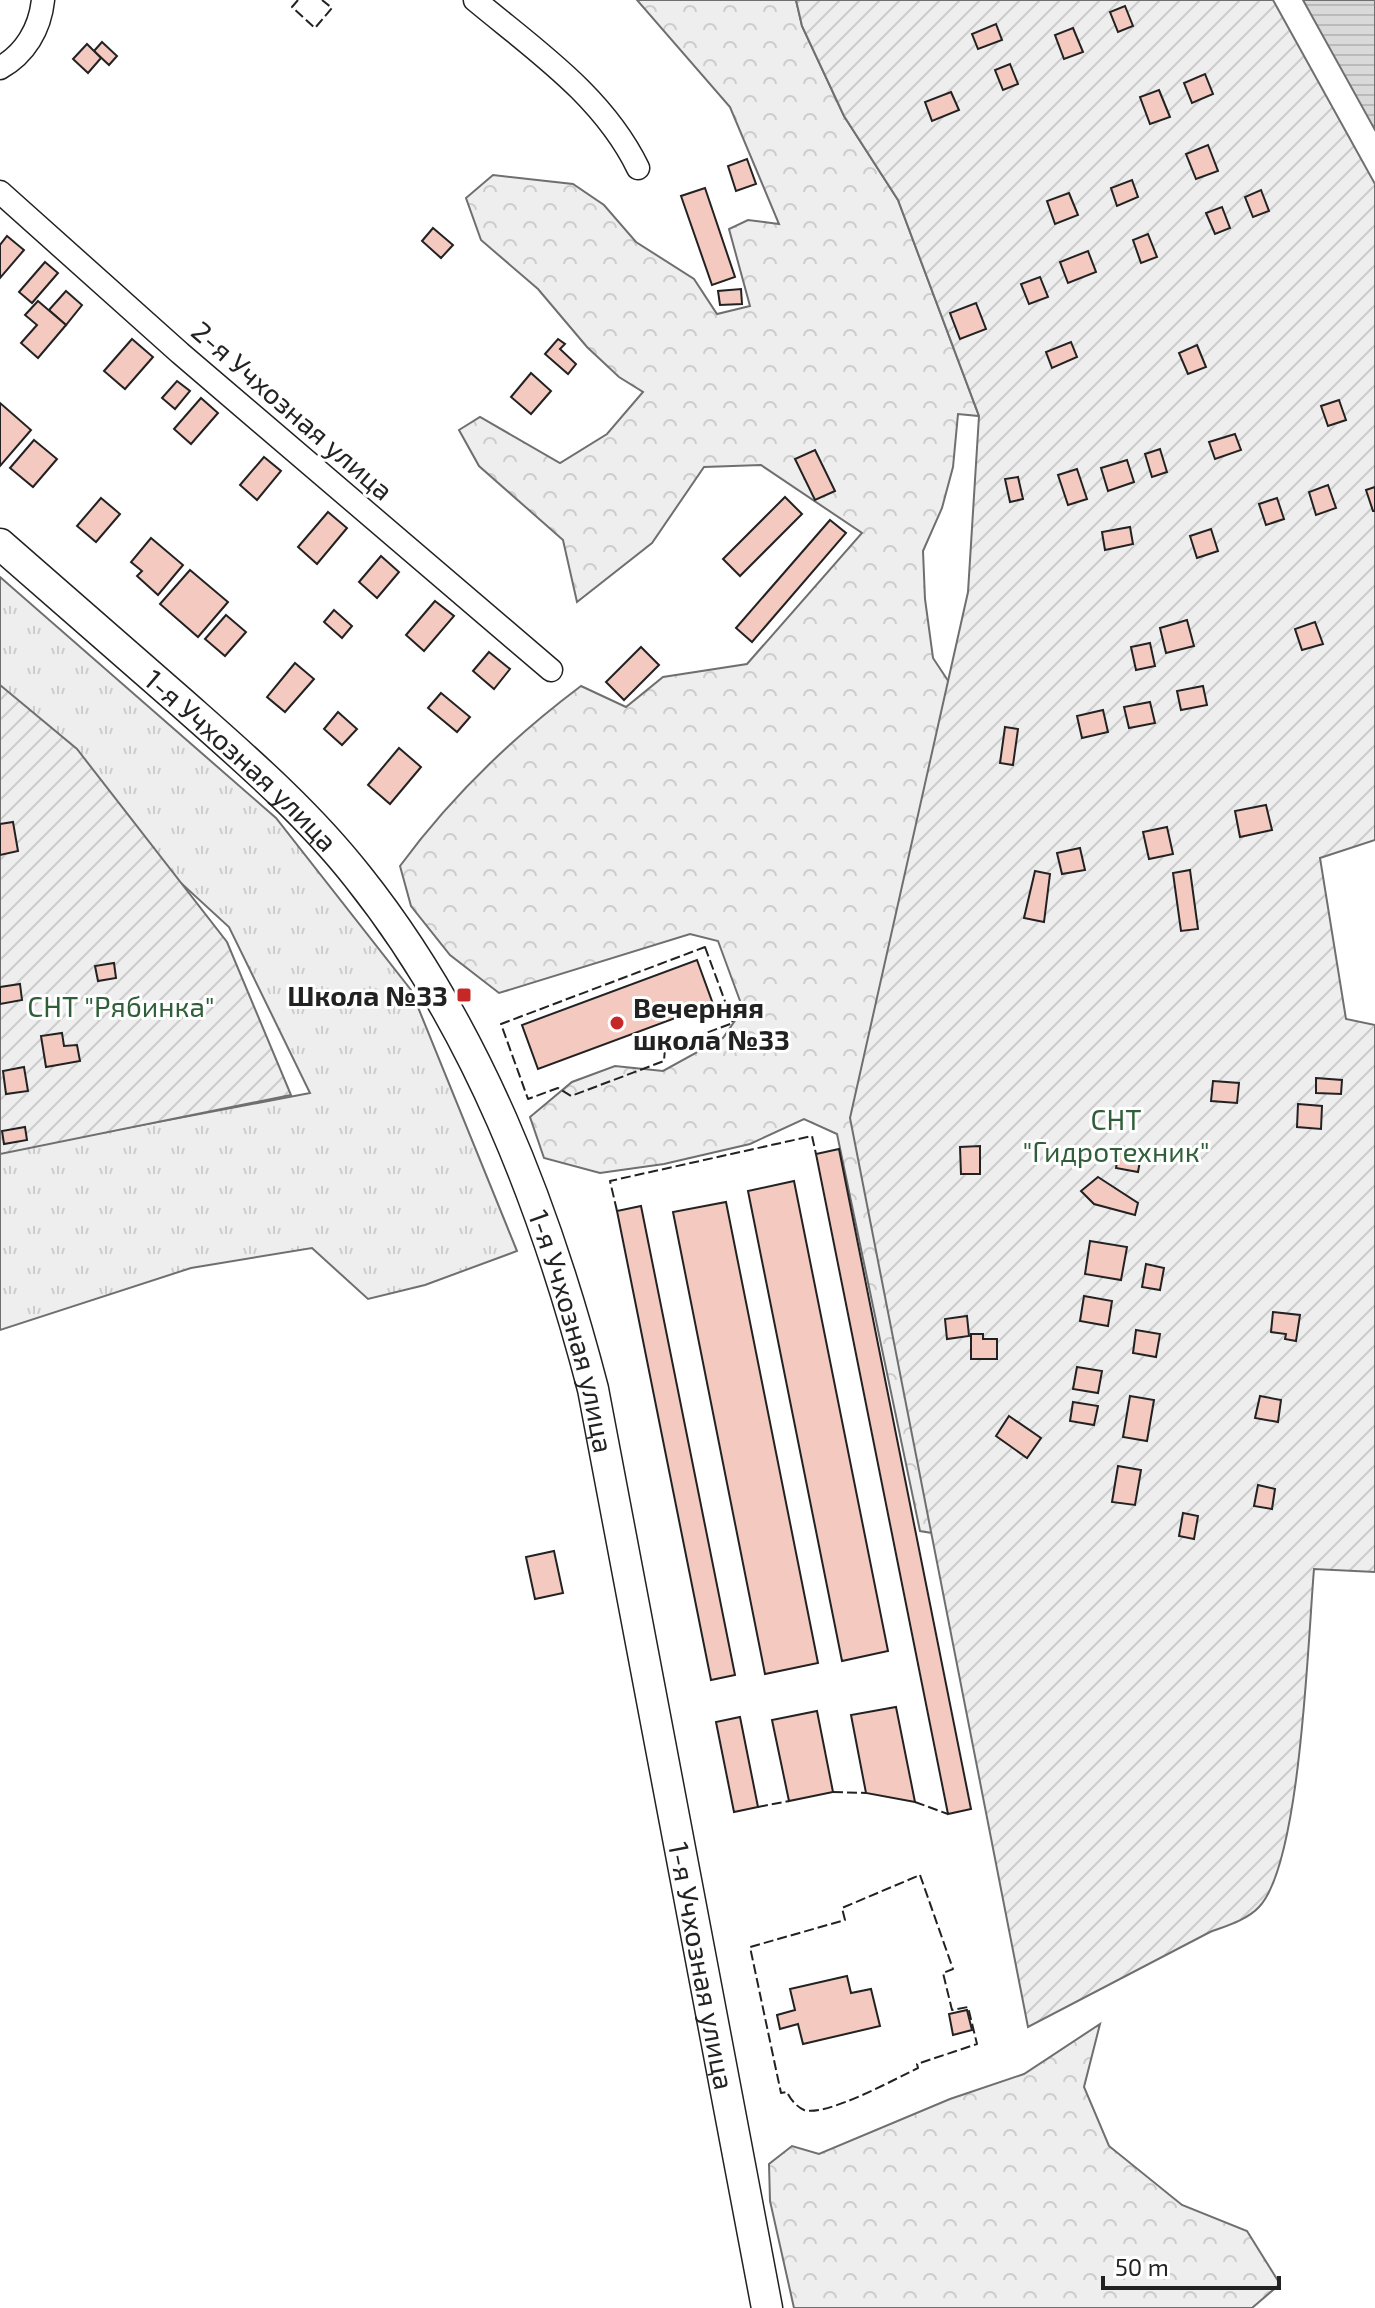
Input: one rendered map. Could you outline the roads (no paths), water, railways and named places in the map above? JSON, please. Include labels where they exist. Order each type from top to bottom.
[{"type":"street","points":[[0,68],[16,59],[30,41],[43,0]]},
{"type":"street","points":[[475,0],[597,104],[624,138],[638,168]]},
{"type":"street","name":"2-я Учхозная улица","points":[[0,192],[180,353],[551,670]]},
{"type":"street","name":"1-я Учхозная улица","points":[[0,544],[257,769],[357,876],[443,1004],[492,1101],[543,1220],[569,1296],[593,1389],[767,2308]]},
{"type":"place","name":"Школа №33","points":[[464,995]]},
{"type":"place","name":"Вечерняя школа №33","points":[[617,1023]]},
{"type":"park label","name":"СНТ \"Рябинка\"","points":[[121,1006]]},
{"type":"park label","name":"СНТ \"Гидротехник\"","points":[[1116,1135]]}]
